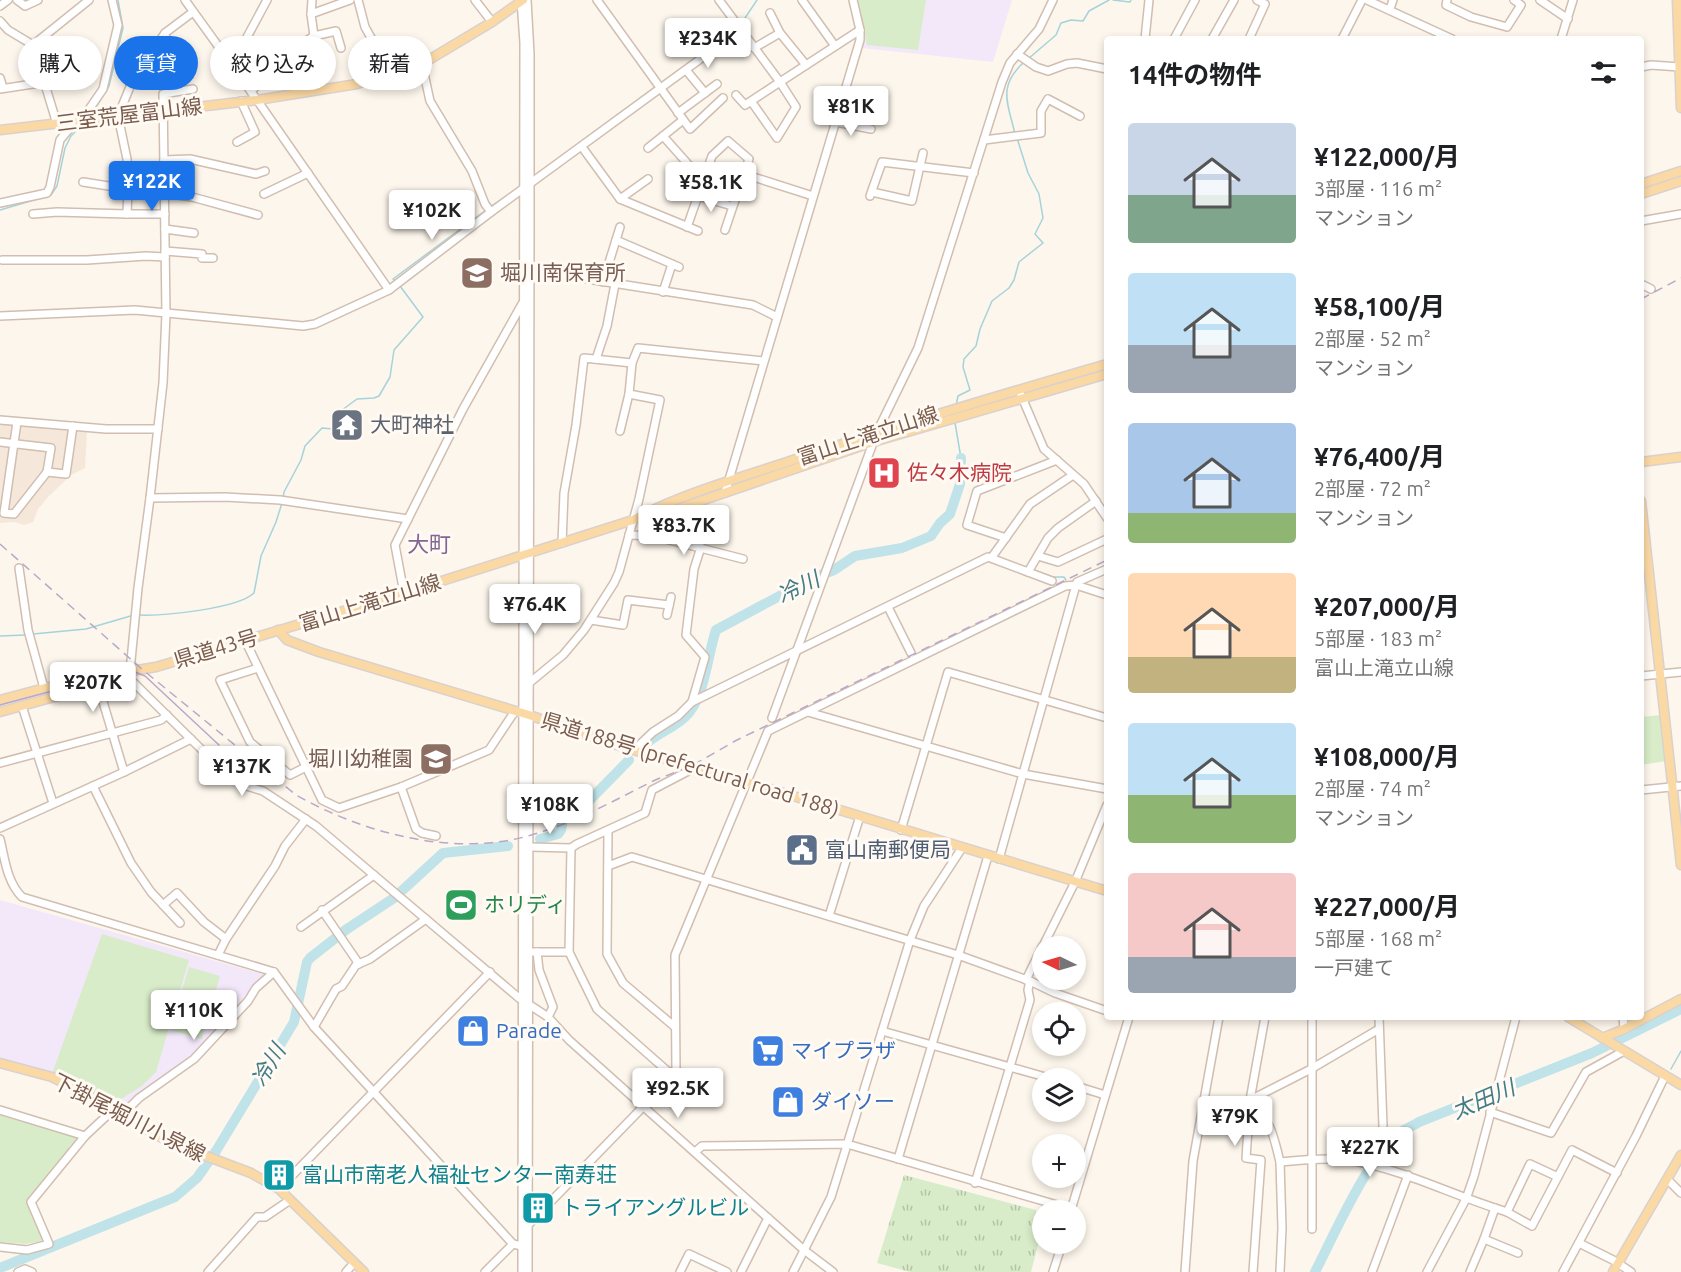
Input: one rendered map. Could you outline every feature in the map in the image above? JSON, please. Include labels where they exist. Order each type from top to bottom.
[{"type":"main road","name":"三室荒屋富山線","points":[[432,58],[492,22],[523,0]]},
{"type":"main road","points":[[1677,0],[1681,107]]},
{"type":"main road","name":"三室荒屋富山線","points":[[0,130],[257,100],[348,85]]},
{"type":"main road","points":[[1644,183],[1681,171]]},
{"type":"main road","points":[[1644,193],[1681,181]]},
{"type":"main road","name":"富山上滝立山線","points":[[279,630],[633,520],[654,517],[1104,365]]},
{"type":"main road","name":"富山上滝立山線","points":[[633,520],[651,510],[877,432],[1104,375]]},
{"type":"main road","points":[[1644,462],[1681,457]]},
{"type":"main road","points":[[1644,538],[1677,786],[1681,865]]},
{"type":"main road","name":"県道43号","points":[[118,673],[156,667],[279,630]]},
{"type":"main road","name":"県道188号 (prefectural road 188)","points":[[279,630],[287,640],[295,645],[522,713],[634,750],[1104,890]]},
{"type":"main road","points":[[0,700],[94,675],[118,673]]},
{"type":"main road","points":[[0,712],[98,685],[118,673]]},
{"type":"main road","points":[[1644,1018],[1681,999]]},
{"type":"main road","points":[[1573,1020],[1681,1085]]},
{"type":"main road","points":[[1602,1038],[1641,1020]]},
{"type":"main road","name":"下掛尾堀川小泉線","points":[[0,1063],[52,1077],[114,1109],[169,1142],[251,1173],[279,1189],[364,1272]]},
{"type":"main road","points":[[1615,1268],[1681,1155]]},
{"type":"street","points":[[0,6],[8,0]]},
{"type":"street","points":[[17,0],[25,6],[38,0]]},
{"type":"street","points":[[44,36],[89,0]]},
{"type":"street","points":[[0,203],[47,193],[60,140],[103,89],[118,25],[112,0]]},
{"type":"street","points":[[185,0],[211,36]]},
{"type":"street","points":[[248,36],[267,0]]},
{"type":"street","points":[[312,0],[314,36],[336,31],[341,48]]},
{"type":"street","points":[[311,14],[350,0]]},
{"type":"street","points":[[358,0],[365,27],[370,36]]},
{"type":"street","points":[[475,0],[492,22]]},
{"type":"street","points":[[523,0],[530,270],[522,713],[522,1000],[525,1247],[528,1269],[534,1272]]},
{"type":"street","points":[[597,0],[690,129],[723,98]]},
{"type":"street","points":[[718,0],[796,107],[777,138],[751,101]]},
{"type":"street","points":[[802,0],[835,46]]},
{"type":"street","points":[[772,718],[873,442],[918,348],[1002,82],[1010,63],[1039,29],[1053,0]]},
{"type":"street","points":[[1145,36],[1149,0]]},
{"type":"street","points":[[1176,36],[1195,0]]},
{"type":"street","points":[[1214,36],[1234,0]]},
{"type":"street","points":[[1250,36],[1265,4],[1257,0]]},
{"type":"street","points":[[1344,36],[1362,0]]},
{"type":"street","points":[[1367,0],[1446,36]]},
{"type":"street","points":[[1390,9],[1393,0]]},
{"type":"street","points":[[1447,0],[1446,5],[1471,17],[1508,27],[1521,5],[1514,0]]},
{"type":"street","points":[[1540,0],[1568,19]]},
{"type":"street","points":[[1562,36],[1573,0]]},
{"type":"street","points":[[725,493],[860,40],[853,1]]},
{"type":"street","points":[[127,214],[127,159],[118,116],[132,82],[165,33],[194,12]]},
{"type":"street","points":[[770,13],[780,33],[806,65]]},
{"type":"street","points":[[0,21],[18,36]]},
{"type":"street","points":[[0,316],[135,310],[303,326],[315,324],[389,290],[491,212],[740,30]]},
{"type":"street","points":[[736,95],[745,105],[860,30]]},
{"type":"street","points":[[754,48],[780,33]]},
{"type":"street","points":[[1017,54],[1042,69],[1048,70],[1077,63],[1104,68]]},
{"type":"street","points":[[1644,66],[1680,68]]},
{"type":"street","points":[[686,70],[705,93]]},
{"type":"street","points":[[0,78],[2,89],[18,86]]},
{"type":"street","points":[[648,148],[717,84]]},
{"type":"street","points":[[48,90],[57,124]]},
{"type":"street","points":[[130,671],[163,383],[166,314],[163,94],[187,90]]},
{"type":"street","points":[[428,90],[430,101],[472,171],[485,204],[491,212]]},
{"type":"street","points":[[250,91],[389,290]]},
{"type":"street","points":[[984,140],[1041,133],[1041,111],[1048,99],[1080,116]]},
{"type":"street","points":[[237,142],[255,132],[241,102]]},
{"type":"street","points":[[836,122],[871,129]]},
{"type":"street","points":[[663,136],[703,181]]},
{"type":"street","points":[[687,227],[712,156],[728,141],[749,159],[725,230]]},
{"type":"street","points":[[582,147],[620,199],[698,231]]},
{"type":"street","points":[[923,153],[919,167],[912,201],[871,194],[882,162],[919,167],[974,173]]},
{"type":"street","points":[[164,160],[190,159],[256,174],[265,171]]},
{"type":"street","points":[[264,194],[308,173]]},
{"type":"street","points":[[744,174],[813,196]]},
{"type":"street","points":[[620,199],[648,179]]},
{"type":"street","points":[[83,182],[128,189]]},
{"type":"street","points":[[522,1272],[528,1225],[530,1005],[533,952],[530,847],[522,713],[528,684],[523,303],[527,186]]},
{"type":"street","points":[[164,193],[192,197],[258,215]]},
{"type":"street","points":[[698,196],[732,206]]},
{"type":"street","points":[[33,214],[57,212],[165,214]]},
{"type":"street","points":[[1644,220],[1681,214]]},
{"type":"street","points":[[603,282],[620,227]]},
{"type":"street","points":[[165,229],[194,233]]},
{"type":"street","points":[[616,240],[675,265],[663,292]]},
{"type":"street","points":[[2,260],[87,260],[165,254],[202,254],[202,258],[213,258]]},
{"type":"street","points":[[530,270],[753,305],[777,317]]},
{"type":"street","points":[[596,358],[607,326],[615,284]]},
{"type":"street","points":[[1644,286],[1651,290]]},
{"type":"street","points":[[404,593],[395,545],[463,410],[523,303]]},
{"type":"street","points":[[620,430],[629,394],[632,363],[638,348],[764,361]]},
{"type":"street","points":[[562,543],[564,493],[576,425],[584,358],[632,363]]},
{"type":"street","points":[[528,684],[563,655],[591,620],[619,572],[639,499],[660,400],[629,394]]},
{"type":"street","points":[[1021,394],[1044,449],[1084,484],[1104,513]]},
{"type":"street","points":[[0,420],[73,426],[158,429]]},
{"type":"street","points":[[0,442],[14,443],[51,448],[47,472],[14,514],[4,513],[14,443],[17,422]]},
{"type":"street","points":[[47,472],[66,474],[73,426]]},
{"type":"street","points":[[1006,538],[967,525],[977,491],[1057,460]]},
{"type":"street","points":[[993,557],[1030,504],[1073,475]]},
{"type":"street","points":[[150,498],[225,497],[280,500],[408,519]]},
{"type":"street","points":[[1028,573],[1048,538],[1058,528],[1096,501]]},
{"type":"street","points":[[629,535],[654,536],[743,559]]},
{"type":"street","points":[[1038,556],[1058,562],[1104,540]]},
{"type":"street","points":[[692,702],[705,657],[686,635],[694,569],[701,547]]},
{"type":"street","points":[[634,750],[653,732],[678,716],[692,702],[988,557],[1052,581]]},
{"type":"street","points":[[19,568],[28,630],[44,688]]},
{"type":"street","points":[[999,859],[1077,582],[1104,570]]},
{"type":"street","points":[[528,1225],[676,1071],[675,955],[768,731],[1065,586],[1076,585],[1104,594]]},
{"type":"street","points":[[591,620],[623,625],[628,600],[670,601],[668,615]]},
{"type":"street","points":[[888,607],[911,653]]},
{"type":"street","points":[[245,640],[322,800],[339,808],[401,787],[489,750],[522,713]]},
{"type":"street","points":[[258,668],[220,680],[250,742],[290,775],[306,767]]},
{"type":"street","points":[[901,830],[948,672],[1104,717]]},
{"type":"street","points":[[1644,676],[1681,672]]},
{"type":"street","points":[[118,673],[129,678],[191,739],[243,785],[263,791],[306,819],[522,1000],[548,1017],[569,1040],[804,1250],[833,1272]]},
{"type":"street","points":[[98,685],[124,772]]},
{"type":"street","points":[[22,706],[53,803]]},
{"type":"street","points":[[808,712],[1023,774],[1104,788]]},
{"type":"street","points":[[0,763],[161,720],[167,715]]},
{"type":"street","points":[[0,828],[191,739]]},
{"type":"street","points":[[530,847],[571,848],[608,831],[645,813],[652,790],[696,767]]},
{"type":"street","points":[[93,786],[131,863],[151,892],[180,923]]},
{"type":"street","points":[[1644,790],[1677,786]]},
{"type":"street","points":[[401,787],[416,829],[436,836]]},
{"type":"street","points":[[1048,936],[1075,882],[1104,813]]},
{"type":"street","points":[[829,916],[860,816]]},
{"type":"street","points":[[218,955],[288,842],[306,819]]},
{"type":"street","points":[[608,831],[607,954],[623,983],[675,1027]]},
{"type":"street","points":[[0,839],[10,881],[22,897],[274,972],[314,1027],[513,1244],[525,1247]]},
{"type":"street","points":[[571,848],[569,952],[597,1009],[673,1076]]},
{"type":"street","points":[[793,1272],[831,1197],[910,940],[924,906],[962,848]]},
{"type":"street","points":[[608,866],[632,856],[958,955],[1104,1010]]},
{"type":"street","points":[[898,1159],[988,856]]},
{"type":"street","points":[[300,927],[374,875]]},
{"type":"street","points":[[163,905],[177,893],[204,922],[226,939]]},
{"type":"street","points":[[322,910],[359,964]]},
{"type":"street","points":[[314,1027],[336,989],[342,986],[359,964],[426,919]]},
{"type":"street","points":[[533,952],[569,952]]},
{"type":"street","points":[[533,952],[553,1007],[548,1017]]},
{"type":"street","points":[[124,1115],[140,1098],[194,1059],[248,1001],[256,988],[274,972]]},
{"type":"street","points":[[279,1189],[490,972]]},
{"type":"street","points":[[975,1183],[1030,1000],[1028,981],[1032,972]]},
{"type":"street","points":[[1074,1200],[1127,1020]]},
{"type":"street","points":[[1185,1272],[1193,1161],[1218,1020]]},
{"type":"street","points":[[1253,1272],[1261,1160],[1246,1158],[1250,1100],[1264,1020]]},
{"type":"street","points":[[1312,1020],[1312,1229]]},
{"type":"street","points":[[1379,1020],[1383,1126]]},
{"type":"street","points":[[1427,1272],[1466,1199],[1515,1020]]},
{"type":"street","points":[[1623,1020],[1624,1029]]},
{"type":"street","points":[[1250,1100],[1311,1069],[1379,1029]]},
{"type":"street","points":[[882,1031],[1032,1073]]},
{"type":"street","points":[[1490,1112],[1551,1133],[1586,1072],[1624,1051]]},
{"type":"street","points":[[1563,1272],[1617,1173],[1665,1076]]},
{"type":"street","points":[[1086,1089],[1105,1095]]},
{"type":"street","points":[[1250,1100],[1263,1113],[1276,1144],[1280,1162],[1282,1228],[1280,1272]]},
{"type":"street","points":[[0,1247],[27,1250],[49,1244],[31,1202],[85,1136],[114,1109]]},
{"type":"street","points":[[0,1110],[85,1136]]},
{"type":"street","points":[[695,1152],[702,1146],[847,1144],[1035,1200]]},
{"type":"street","points":[[1280,1162],[1352,1160],[1408,1175],[1466,1199],[1507,1212],[1532,1226],[1572,1150],[1617,1173]]},
{"type":"street","points":[[1507,1212],[1530,1164],[1557,1177]]},
{"type":"street","points":[[1372,1272],[1408,1175]]},
{"type":"street","points":[[1667,1179],[1681,1193]]},
{"type":"street","points":[[208,1272],[257,1217],[265,1217],[290,1200]]},
{"type":"street","points":[[1470,1272],[1495,1208]]},
{"type":"street","points":[[741,1272],[768,1218]]},
{"type":"street","points":[[1484,1239],[1518,1253]]},
{"type":"street","points":[[1580,1243],[1612,1260],[1615,1268],[1631,1272]]},
{"type":"street","points":[[485,1272],[513,1244]]},
{"type":"street","points":[[680,1272],[689,1254],[727,1272]]},
{"type":"street","points":[[1053,1272],[1059,1254]]},
{"type":"street","points":[[346,1272],[354,1263]]},
{"type":"street","points":[[18,1272],[25,1269],[32,1272]]},
{"type":"shaded area","points":[[855,0],[1012,0],[993,62],[862,48]]},
{"type":"shaded area","points":[[0,422],[87,430],[85,468],[71,475],[38,509],[33,522],[24,525],[15,522],[0,523]]},
{"type":"shaded area","points":[[0,900],[266,975],[255,984],[199,1052],[122,1109],[82,1087],[0,1060]]},
{"type":"green space","points":[[857,0],[926,0],[918,50],[867,45]]},
{"type":"green space","points":[[1661,715],[1666,761],[1644,765],[1644,717]]},
{"type":"green space","points":[[102,934],[189,960],[156,1072],[142,1086],[121,1099],[94,1094],[52,1074]]},
{"type":"green space","points":[[189,967],[220,976],[202,1039],[170,1030]]},
{"type":"green space","points":[[0,1112],[77,1135],[78,1138],[70,1146],[62,1163],[27,1202],[43,1241],[26,1244],[0,1242]]},
{"type":"green space","points":[[904,1175],[1032,1209],[1032,1254],[1036,1254],[1031,1272],[910,1272],[877,1263]]},
{"type":"waterway","points":[[91,115],[109,86],[123,28],[118,0]]},
{"type":"waterway","points":[[741,24],[757,0]]},
{"type":"waterway","points":[[1028,59],[1056,35],[1061,23],[1071,20],[1083,21],[1089,11],[1109,0]]},
{"type":"waterway","points":[[1113,0],[1130,2],[1131,0]]},
{"type":"waterway","points":[[661,83],[737,27]]},
{"type":"waterway","points":[[1015,134],[1007,88],[1010,79],[1024,62]]},
{"type":"waterway","points":[[536,175],[655,87]]},
{"type":"waterway","points":[[0,210],[51,195],[57,186],[65,148],[71,136],[82,125]]},
{"type":"waterway","points":[[956,406],[958,396],[970,390],[963,367],[964,359],[976,346],[980,329],[992,301],[1009,288],[1019,262],[1043,243],[1035,234],[1043,218],[1039,194],[1028,173],[1017,138]]},
{"type":"waterway","points":[[490,207],[517,189]]},
{"type":"waterway","points":[[395,281],[393,279],[486,210]]},
{"type":"waterway","points":[[283,498],[305,446],[322,428],[333,429],[338,413],[357,399],[379,396],[390,377],[394,350],[423,317],[400,286]]},
{"type":"waterway","points":[[955,423],[961,458]]},
{"type":"waterway","name":"冷川","points":[[647,743],[681,721],[692,709],[701,688],[716,630],[813,578],[834,570],[855,556],[902,548],[931,536],[950,514],[960,484],[961,458]]},
{"type":"waterway","points":[[139,615],[181,613],[216,607],[245,599],[254,593],[261,556],[282,503]]},
{"type":"waterway","points":[[1033,570],[1052,577],[1064,577],[1066,580]]},
{"type":"waterway","points":[[33,634],[86,629],[134,615]]},
{"type":"waterway","points":[[0,636],[25,635]]},
{"type":"waterway","name":"冷川","points":[[540,839],[558,834],[563,820],[580,810],[629,760]]},
{"type":"waterway","name":"冷川","points":[[0,1268],[175,1197],[197,1178],[216,1151],[294,1022],[307,962],[310,958],[347,929],[394,898],[443,853],[508,846]]},
{"type":"waterway","name":"太田川","points":[[1315,1272],[1364,1177],[1376,1159],[1399,1133],[1419,1122],[1592,1053],[1681,1009]]},
{"type":"waterway","points":[[1671,1069],[1681,1051]]},
{"type":"tram line","points":[[0,705],[130,670],[145,676],[219,745]]},
{"type":"railway","points":[[1644,297],[1681,278]]},
{"type":"railway","points":[[0,544],[143,670],[296,795],[322,809],[379,830],[409,838],[469,844],[499,842],[528,836],[575,819],[691,766],[735,741],[1104,561]]},
{"type":"place","name":"堀川南保育所","points":[[477,273]]},
{"type":"place","name":"大町神社","points":[[347,425]]},
{"type":"place","name":"佐々木病院","points":[[884,473]]},
{"type":"place","name":"堀川幼稚園","points":[[436,759]]},
{"type":"place","name":"富山南郵便局","points":[[802,850]]},
{"type":"place","name":"ホリディ","points":[[461,905]]},
{"type":"place","name":"Parade","points":[[473,1031]]},
{"type":"place","name":"マイプラザ","points":[[768,1051]]},
{"type":"place","name":"ダイソー","points":[[788,1102]]},
{"type":"place","name":"富山市南老人福祉センター南寿荘","points":[[279,1175]]},
{"type":"place","name":"トライアングルビル","points":[[538,1208]]},
{"type":"district","name":"大町","points":[[429,544]]}]
